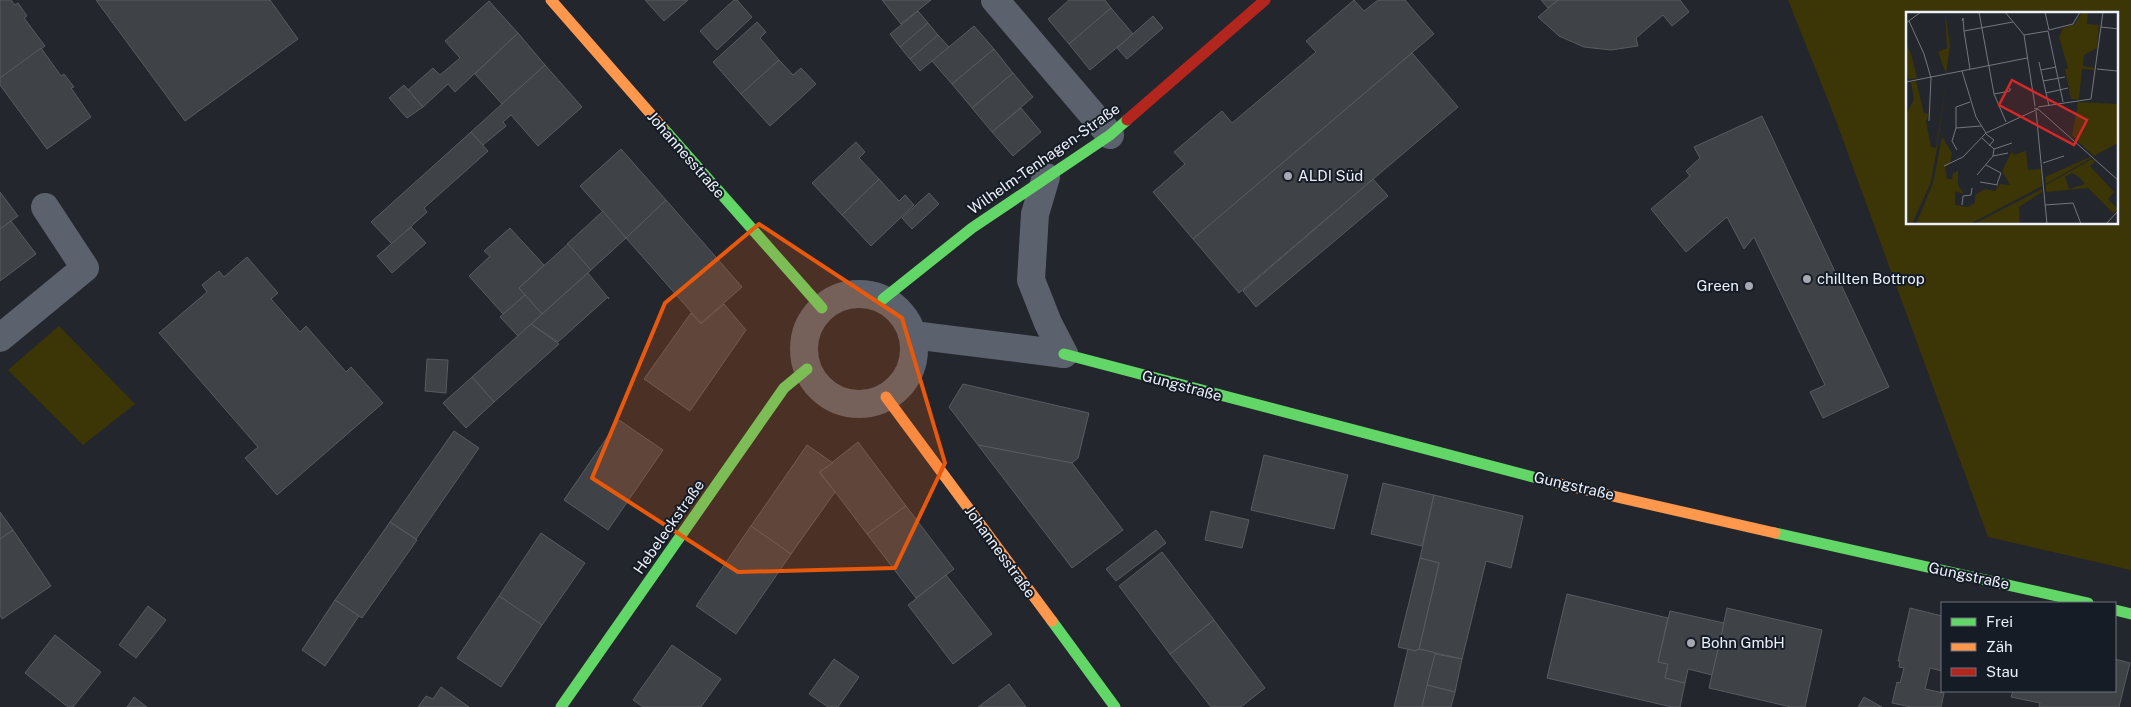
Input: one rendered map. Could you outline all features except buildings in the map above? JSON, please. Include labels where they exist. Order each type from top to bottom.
[{"type":"street","name":"Johannesstraße","points":[[551,0],[822,308]]},
{"type":"street","points":[[995,0],[1110,135]]},
{"type":"street","name":"Wilhelm-Tenhagen-Straße","points":[[883,299],[972,228],[1110,135],[1265,0]]},
{"type":"street","points":[[1046,178],[1035,214],[1031,280],[1048,323],[1064,354]]},
{"type":"street","points":[[0,338],[84,268],[44,207]]},
{"type":"street","points":[[845,295],[871,295],[883,299],[902,314],[912,335],[914,349],[912,364],[906,378],[898,389],[886,398],[871,403],[855,404],[840,401],[826,394],[814,382],[807,369],[804,343],[813,318],[822,308],[845,295]]},
{"type":"street","name":"Gungstraße","points":[[912,335],[1064,354],[1557,483],[2084,602]]},
{"type":"street","name":"Hebeleckstraße","points":[[561,707],[784,388],[807,369]]},
{"type":"street","name":"Johannesstraße","points":[[886,398],[1114,707]]},
{"type":"street","points":[[2116,610],[2131,614]]},
{"type":"highlighted area","points":[[759,224],[902,318],[945,463],[895,568],[738,572],[592,478],[665,303]]},
{"type":"shaded area","points":[[1788,0],[2131,0],[2131,570],[1988,537],[1835,118]]},
{"type":"shaded area","points":[[59,326],[135,404],[83,445],[8,370]]},
{"type":"traffic: fast","points":[[883,299],[972,228],[1110,135],[1127,120]]},
{"type":"traffic: fast","points":[[663,128],[822,308]]},
{"type":"traffic: fast","points":[[1064,354],[1560,484]]},
{"type":"traffic: fast","points":[[561,707],[784,388],[807,369]]},
{"type":"traffic: fast","points":[[1775,533],[2084,602]]},
{"type":"traffic: fast","points":[[2116,610],[2131,614]]},
{"type":"traffic: fast","points":[[1052,621],[1115,707]]},
{"type":"traffic: slow","points":[[551,0],[663,128]]},
{"type":"traffic: slow","points":[[886,397],[1052,621]]},
{"type":"traffic: slow","points":[[1560,484],[1775,533]]},
{"type":"traffic: jam","points":[[1127,120],[1265,0]]},
{"type":"place","name":"ALDI Süd","points":[[1288,176]]},
{"type":"place","name":"chillten Bottrop","points":[[1807,279]]},
{"type":"place","name":"Green","points":[[1749,286]]},
{"type":"place","name":"Bohn GmbH","points":[[1691,643]]}]
